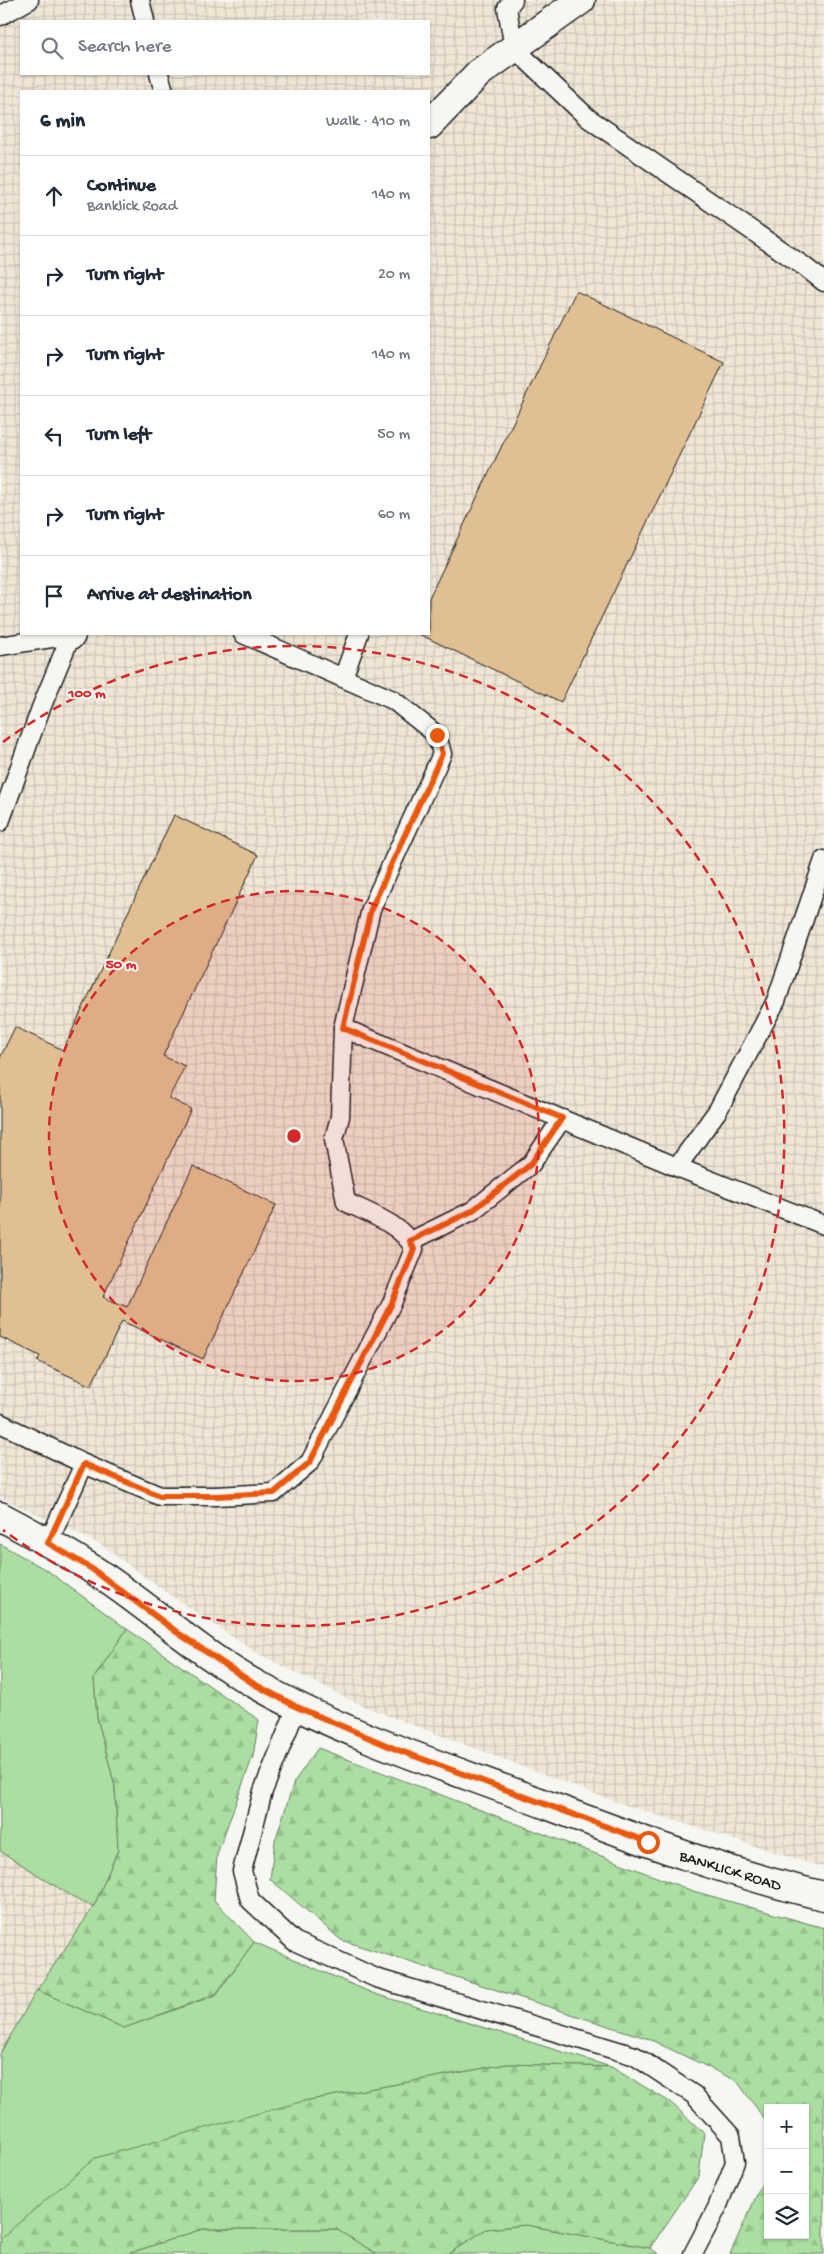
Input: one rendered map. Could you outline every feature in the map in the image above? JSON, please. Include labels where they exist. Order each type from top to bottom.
[{"type":"street","points":[[430,123],[479,73],[582,0]]},
{"type":"street","name":"BANKLICK ROAD","points":[[0,1516],[92,1569],[178,1633],[254,1684],[297,1707],[398,1750],[648,1842],[752,1877],[824,1896]]},
{"type":"lane","points":[[0,16],[29,0]]},
{"type":"lane","points":[[140,0],[145,20]]},
{"type":"lane","points":[[513,0],[507,8],[514,48],[588,118],[824,282]]},
{"type":"lane","points":[[159,75],[164,90]]},
{"type":"lane","points":[[0,646],[65,635]]},
{"type":"lane","points":[[0,822],[41,708],[71,635]]},
{"type":"lane","points":[[0,1423],[84,1464],[160,1496],[274,1493],[310,1462],[392,1303],[414,1249],[410,1241],[401,1232],[346,1202],[334,1139],[340,1117],[343,1028],[371,909],[442,754],[437,735],[393,700],[245,635]]},
{"type":"lane","points":[[343,678],[359,635]]},
{"type":"lane","points":[[678,1166],[718,1110],[776,1001],[824,860]]},
{"type":"lane","points":[[343,1028],[824,1224]]},
{"type":"lane","points":[[410,1241],[472,1211],[531,1164],[562,1118]]},
{"type":"lane","points":[[48,1543],[84,1464]]},
{"type":"lane","points":[[297,1707],[264,1791],[242,1871],[250,1900],[294,1941],[376,1978],[635,2056],[694,2095],[731,2136],[735,2162],[717,2208],[693,2254]]},
{"type":"shaded area","points":[[0,0],[824,0],[824,1868],[616,1802],[363,1706],[255,1652],[160,1588],[100,1544],[0,1497]]},
{"type":"shaded area","points":[[0,1544],[48,1571],[127,1629],[94,1678],[94,1906],[37,1990],[0,2054]]},
{"type":"green space","points":[[0,1544],[48,1571],[127,1629],[94,1678],[97,1717],[115,1786],[118,1850],[94,1906],[81,1902],[0,1851]]},
{"type":"green space","points":[[127,1629],[259,1720],[253,1756],[217,1854],[214,1900],[254,1942],[216,1994],[124,2028],[37,1990],[94,1906],[118,1850],[115,1786],[97,1717],[94,1678]]},
{"type":"green space","points":[[318,1748],[693,1891],[824,1928],[824,2254],[730,2254],[764,2179],[764,2239],[809,2239],[809,2104],[764,2104],[764,2118],[737,2081],[649,2039],[341,1940],[270,1879],[275,1841],[294,1782]]},
{"type":"green space","points":[[254,1942],[372,1993],[611,2067],[507,2064],[304,2101],[0,2239],[0,2054],[37,1990],[124,2028],[216,1995]]},
{"type":"green space","points":[[507,2064],[611,2067],[670,2102],[704,2133],[699,2176],[650,2248],[526,2225],[486,2229],[448,2254],[377,2254],[336,2229],[202,2229],[127,2254],[0,2254],[1,2238],[95,2158],[304,2101]]},
{"type":"green space","points":[[526,2225],[650,2248],[659,2254],[448,2254],[486,2229]]},
{"type":"green space","points":[[202,2229],[336,2229],[377,2254],[127,2254]]},
{"type":"building","points":[[576,291],[724,362],[561,702],[421,635],[430,635],[430,596]]},
{"type":"building","points":[[174,815],[258,855],[163,1056],[185,1066],[169,1098],[191,1109],[103,1297],[127,1307],[193,1166],[276,1205],[203,1359],[122,1321],[91,1386],[37,1361],[40,1356],[0,1337],[0,1058],[15,1027],[63,1050]]},
{"type":"route","points":[[437,735],[442,754],[371,909],[343,1028],[562,1118],[531,1164],[472,1211],[410,1241],[414,1249],[392,1303],[310,1462],[274,1493],[160,1496],[84,1464],[66,1499],[48,1543],[92,1569],[178,1633],[254,1684],[297,1707],[398,1750],[648,1842]]}]
